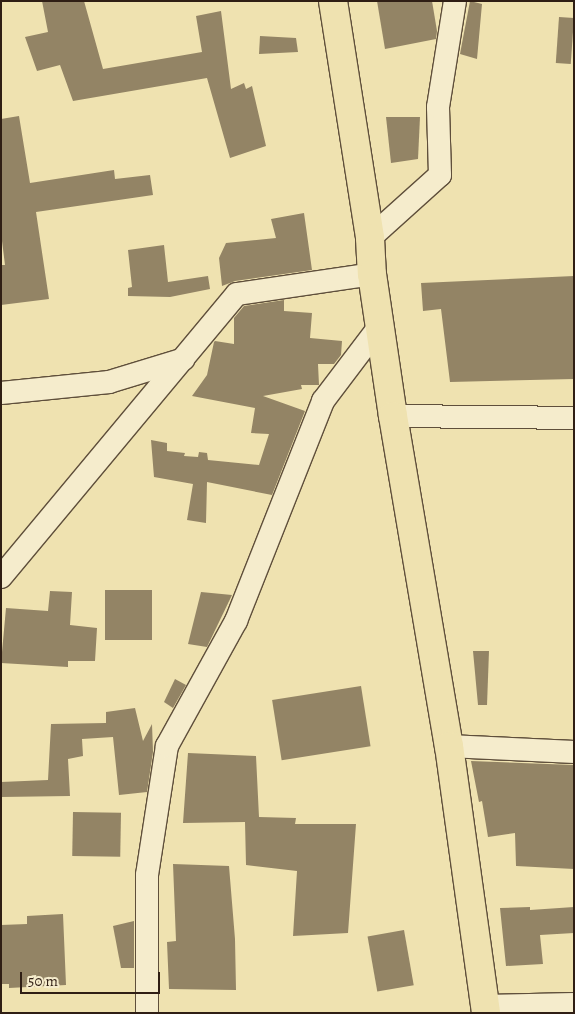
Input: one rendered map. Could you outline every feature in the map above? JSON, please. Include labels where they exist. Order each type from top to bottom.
[{"type":"main road","points":[[333,1],[370,238],[372,274],[392,416],[449,746],[486,1009]]},
{"type":"street","points":[[370,238],[440,175],[438,107],[455,1]]},
{"type":"street","points":[[1,577],[237,294],[372,274]]},
{"type":"street","points":[[147,1013],[146,874],[167,746],[236,621],[323,401],[380,327]]},
{"type":"street","points":[[1,393],[109,382],[184,359]]},
{"type":"street","points":[[392,416],[574,418]]},
{"type":"street","points":[[449,746],[574,752]]},
{"type":"street","points":[[486,1009],[574,1004]]},
{"type":"building","points":[[42,1],[84,1],[103,69],[202,52],[196,16],[221,11],[231,89],[244,83],[246,89],[252,86],[266,146],[230,158],[207,78],[73,101],[60,65],[37,71],[25,37],[48,32]]},
{"type":"building","points":[[377,1],[432,1],[437,31],[436,39],[385,49]]},
{"type":"building","points":[[470,1],[482,4],[477,59],[460,54]]},
{"type":"building","points":[[559,17],[574,18],[571,64],[556,63]]},
{"type":"building","points":[[260,36],[296,38],[298,52],[259,54]]},
{"type":"building","points":[[19,116],[30,183],[114,170],[115,179],[150,175],[153,195],[36,212],[49,299],[1,305],[1,265],[5,265],[1,233],[1,119]]},
{"type":"building","points":[[386,117],[420,117],[418,159],[391,163]]},
{"type":"building","points":[[304,213],[312,270],[235,281],[222,286],[219,258],[226,243],[276,238],[271,219]]},
{"type":"building","points":[[164,245],[168,282],[208,276],[210,289],[170,297],[128,296],[128,288],[132,287],[128,250]]},
{"type":"building","points":[[574,276],[574,379],[450,382],[441,309],[423,311],[421,283]]},
{"type":"building","points":[[284,300],[284,311],[312,313],[310,338],[342,341],[341,355],[334,364],[318,364],[319,385],[301,385],[302,389],[263,396],[305,411],[272,495],[207,482],[206,523],[187,520],[193,484],[154,477],[151,440],[167,443],[167,451],[185,453],[184,456],[198,457],[199,452],[207,453],[208,460],[259,465],[269,434],[251,433],[255,408],[192,396],[207,375],[214,342],[234,344],[234,318],[244,306]]},
{"type":"building","points":[[105,590],[152,590],[152,640],[105,640]]},
{"type":"building","points":[[50,591],[72,592],[70,625],[97,628],[95,661],[68,661],[68,667],[1,663],[6,608],[48,611]]},
{"type":"building","points":[[201,592],[232,595],[207,647],[188,644]]},
{"type":"building","points":[[473,651],[489,651],[487,705],[478,705]]},
{"type":"building","points":[[175,679],[186,685],[173,708],[164,702]]},
{"type":"building","points":[[361,686],[371,746],[282,760],[272,700]]},
{"type":"building","points":[[135,708],[143,741],[152,724],[153,752],[147,792],[119,795],[113,737],[82,739],[83,756],[68,759],[70,796],[1,797],[1,782],[48,780],[51,724],[106,723],[106,712]]},
{"type":"building","points":[[188,753],[256,756],[259,817],[296,818],[295,824],[356,824],[348,933],[293,936],[297,871],[246,865],[245,822],[183,823]]},
{"type":"building","points":[[471,761],[574,765],[574,869],[516,866],[515,833],[488,837],[482,801],[479,802]]},
{"type":"building","points":[[73,812],[121,813],[120,857],[72,856]]},
{"type":"building","points":[[173,864],[229,866],[235,939],[236,990],[169,989],[167,942],[176,941]]},
{"type":"building","points":[[530,907],[530,910],[574,907],[574,933],[540,935],[543,964],[506,966],[500,908]]},
{"type":"building","points":[[63,914],[66,985],[9,988],[9,984],[1,984],[1,925],[27,924],[27,916]]},
{"type":"building","points":[[134,921],[134,968],[121,968],[113,926]]},
{"type":"building","points":[[404,930],[414,985],[377,992],[368,936]]}]
